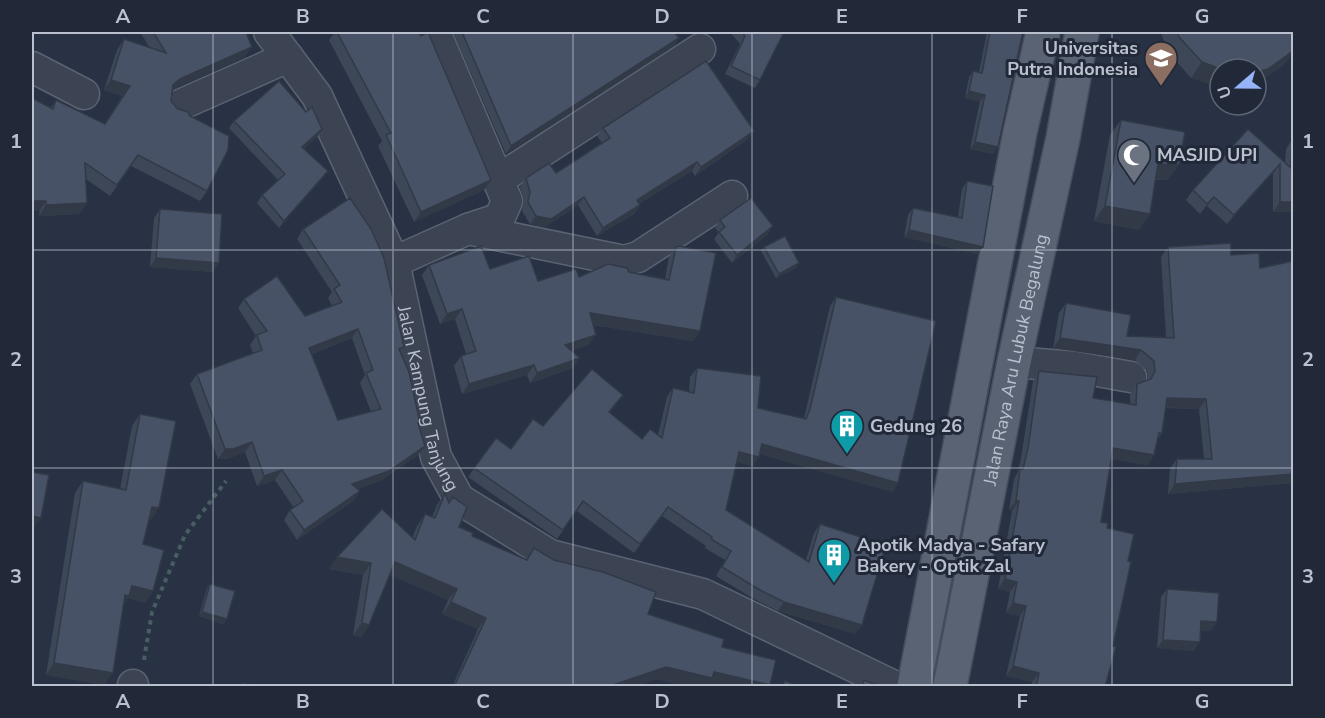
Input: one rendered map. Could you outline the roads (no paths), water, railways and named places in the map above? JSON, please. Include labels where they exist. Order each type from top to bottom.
[{"type":"main road","name":"Jalan Raya Aru Lubuk Begalung","points":[[914,687],[1020,132],[1043,32]]},
{"type":"main road","name":"Jalan Raya Aru Lubuk Begalung","points":[[950,687],[1014,362],[1063,138],[1082,32]]},
{"type":"main road","points":[[1020,132],[1063,138]]},
{"type":"street","name":"Jalan Kampung Tanjung","points":[[269,32],[317,96],[394,262],[436,456],[459,499],[550,555],[703,594],[894,687]]},
{"type":"street","points":[[394,262],[468,229],[495,220],[501,215],[507,201],[435,32]]},
{"type":"street","points":[[498,180],[700,50]]},
{"type":"street","points":[[180,105],[288,57]]},
{"type":"street","points":[[32,67],[84,94]]},
{"type":"street","points":[[468,229],[624,261],[638,257],[732,196]]},
{"type":"street","points":[[1014,362],[1131,377]]},
{"type":"place","name":"Universitas Putra Indonesia","points":[[1161,87]]},
{"type":"place","name":"MASJID UPI","points":[[1134,184]]},
{"type":"place","name":"Gedung 26","points":[[847,455]]},
{"type":"place","name":"Apotik Madya - Safary Bakery - Optik Zal","points":[[834,584]]}]
